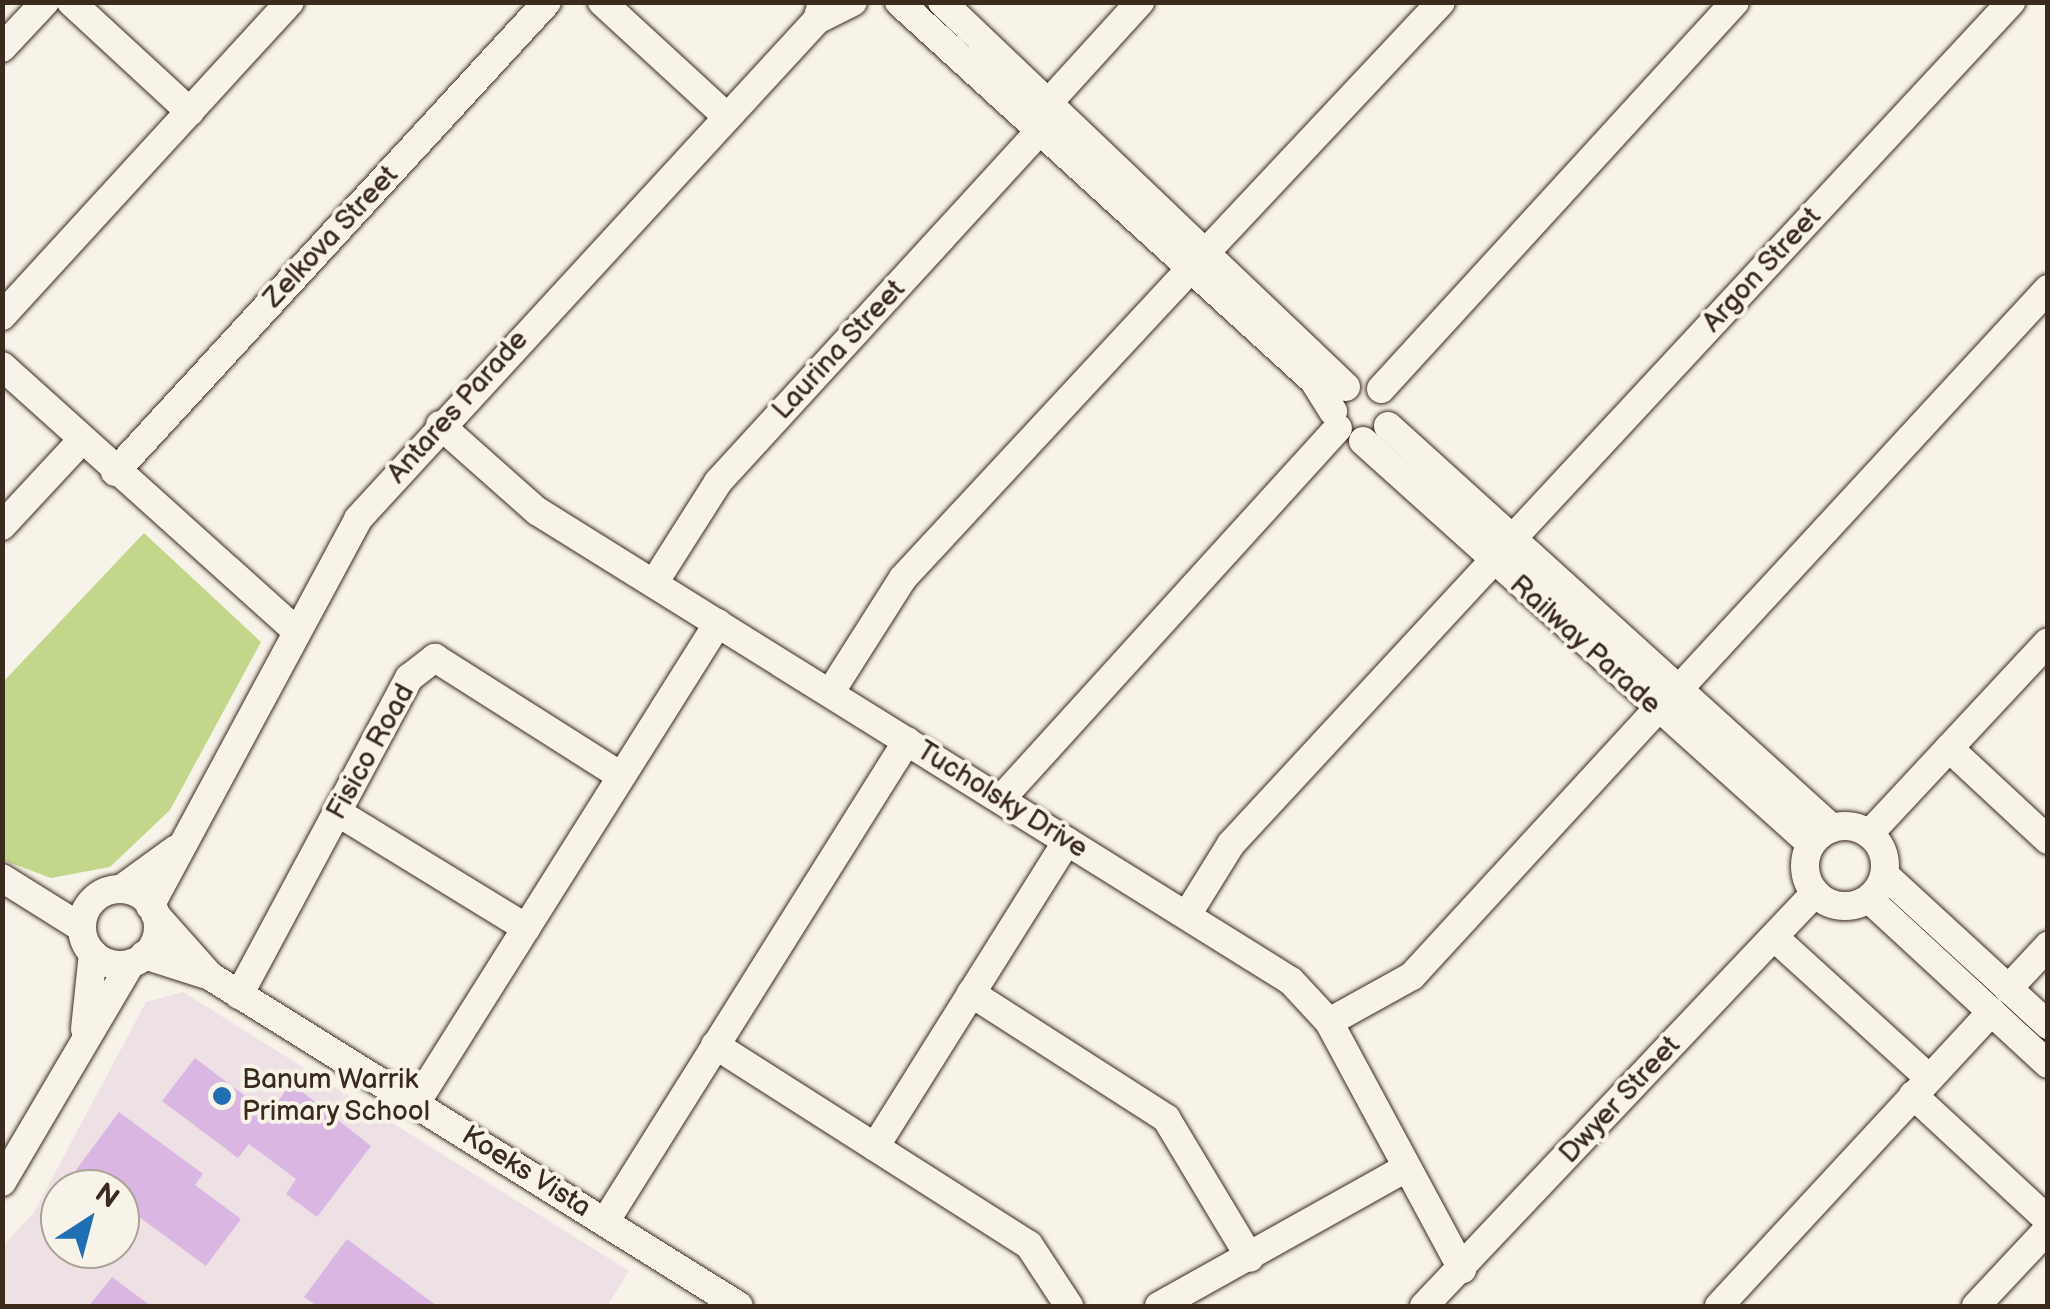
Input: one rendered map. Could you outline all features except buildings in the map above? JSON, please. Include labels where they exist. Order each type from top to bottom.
[{"type":"street","points":[[2,48],[45,2]]},
{"type":"street","points":[[72,2],[190,112]]},
{"type":"street","points":[[2,316],[290,2]]},
{"type":"street","name":"Zelkova Street","points":[[115,472],[547,2]]},
{"type":"street","points":[[602,2],[727,116]]},
{"type":"street","name":"Antares Parade","points":[[153,910],[176,850],[294,629],[358,519],[819,11],[853,2]]},
{"type":"street","name":"Railway Parade","points":[[899,2],[1314,382],[1492,562],[1667,700],[1822,836]]},
{"type":"street","name":"Railway Parade","points":[[942,2],[1210,248],[1345,417]]},
{"type":"street","points":[[1050,101],[1140,2]]},
{"type":"street","points":[[1210,248],[1442,2]]},
{"type":"street","points":[[1000,799],[1345,417],[1381,389],[1735,2]]},
{"type":"street","name":"Argon Street","points":[[1513,538],[2011,2]]},
{"type":"street","name":"Laurina Street","points":[[654,583],[718,482],[1042,130]]},
{"type":"street","points":[[830,692],[904,578],[1190,268]]},
{"type":"street","points":[[1328,1022],[1412,976],[2048,289]]},
{"type":"street","points":[[2,366],[115,472],[294,629]]},
{"type":"street","points":[[1345,417],[1388,426],[1391,406],[1381,389]]},
{"type":"street","name":"Tucholsky Drive","points":[[440,425],[538,512],[1291,981],[1328,1022],[1462,1268]]},
{"type":"street","name":"Railway Parade","points":[[1388,426],[1513,538],[1667,700]]},
{"type":"street","points":[[2,526],[82,441]]},
{"type":"street","points":[[1186,915],[1231,844],[1492,562]]},
{"type":"street","points":[[416,1103],[718,623]]},
{"type":"street","points":[[1877,887],[1838,906],[1815,893],[1805,869],[1822,836],[1869,834],[2048,642]]},
{"type":"street","name":"Fisico Road","points":[[240,995],[409,678],[435,658],[621,776]]},
{"type":"street","points":[[605,1222],[906,740]]},
{"type":"street","points":[[1948,748],[2048,840]]},
{"type":"street","points":[[338,812],[526,928]]},
{"type":"street","points":[[1869,834],[1877,887],[1991,1012],[2048,1064]]},
{"type":"street","points":[[875,1147],[1067,841]]},
{"type":"street","name":"Antares Parade","points":[[114,890],[176,850]]},
{"type":"street","points":[[14,884],[114,890]]},
{"type":"street","name":"Koeks Vista","points":[[14,884],[88,941],[137,960],[210,976]]},
{"type":"street","points":[[1877,887],[2008,988],[2048,1025]]},
{"type":"street","points":[[85,1030],[88,906],[114,890]]},
{"type":"street","name":"Koeks Vista","points":[[114,890],[153,910],[210,976],[739,1306]]},
{"type":"street","name":"Dwyer Street","points":[[1424,1306],[1815,893]]},
{"type":"street","points":[[2,1182],[85,1030],[156,938],[153,910]]},
{"type":"street","points":[[1774,936],[2048,1220]]},
{"type":"street","points":[[2008,988],[2048,946]]},
{"type":"street","points":[[971,993],[1166,1118],[1250,1258]]},
{"type":"street","points":[[1719,1306],[1991,1012]]},
{"type":"street","points":[[715,1046],[1029,1245],[1069,1306]]},
{"type":"street","points":[[1159,1306],[1406,1168]]},
{"type":"street","points":[[1976,1306],[2048,1230]]},
{"type":"shaded area","name":"Banum Warrik Primary School","points":[[183,992],[629,1271],[607,1306],[3,1306],[2,1246],[33,1214],[40,1201],[40,1269],[140,1269],[140,1169],[57,1169],[146,1002]]},
{"type":"green space","points":[[144,533],[261,642],[170,810],[110,867],[51,878],[3,860],[3,682]]},
{"type":"place","name":"Banum Warrik Primary School","points":[[222,1096]]}]
